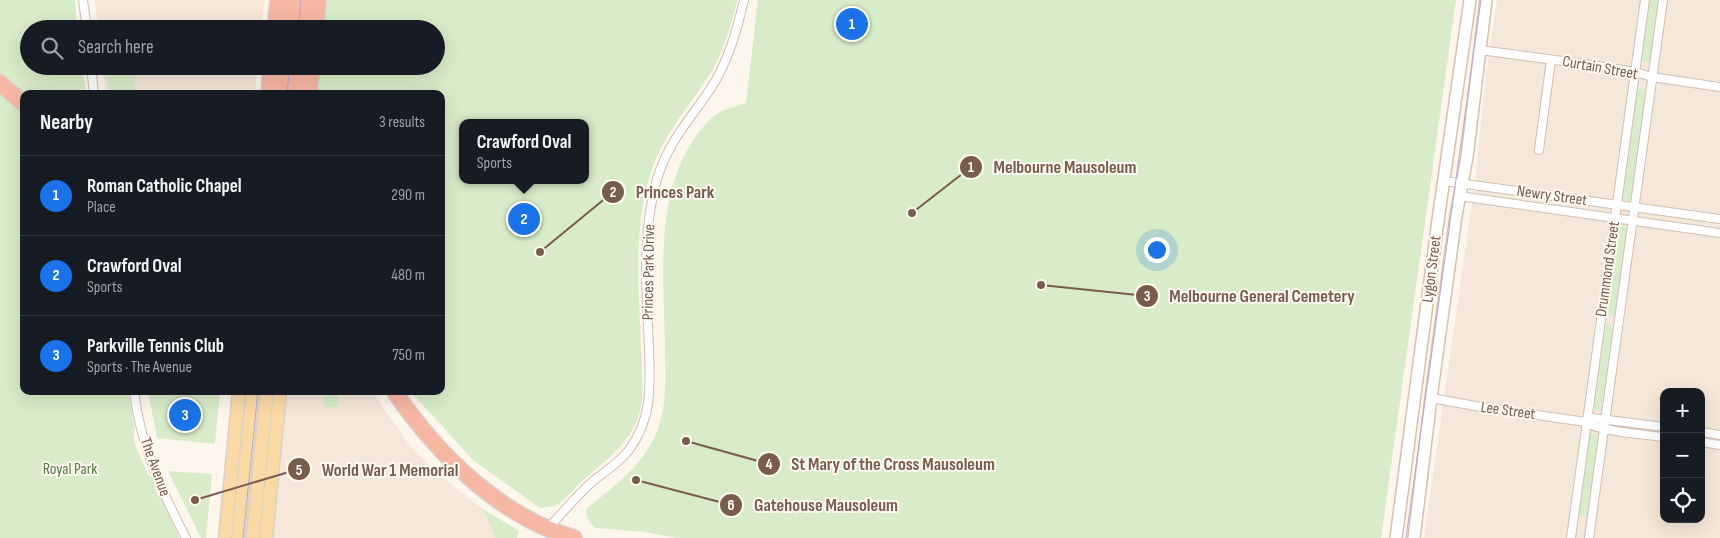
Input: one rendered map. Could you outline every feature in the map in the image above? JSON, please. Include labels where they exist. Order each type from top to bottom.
[{"type":"highway","points":[[276,20],[278,0]]},
{"type":"highway","points":[[289,20],[291,0]]},
{"type":"highway","points":[[303,20],[305,0]]},
{"type":"highway","points":[[317,20],[318,0]]},
{"type":"highway","points":[[268,90],[270,75]]},
{"type":"highway","points":[[282,90],[284,75]]},
{"type":"highway","points":[[296,90],[298,75]]},
{"type":"highway","points":[[309,90],[311,75]]},
{"type":"highway","points":[[0,82],[20,100]]},
{"type":"highway","points":[[397,395],[432,441],[468,476],[544,533],[574,538]]},
{"type":"main road","points":[[225,538],[239,395]]},
{"type":"main road","points":[[238,538],[253,395]]},
{"type":"main road","points":[[253,538],[267,395]]},
{"type":"main road","points":[[266,538],[280,395]]},
{"type":"street","points":[[83,0],[86,20]]},
{"type":"street","name":"Princes Park Drive","points":[[544,533],[585,488],[612,467],[629,450],[646,418],[650,399],[646,267],[647,240],[657,181],[663,160],[672,143],[711,88],[718,74],[737,31],[744,0]]},
{"type":"street","name":"Lygon Street","points":[[1396,538],[1470,0]]},
{"type":"street","name":"Lygon Street","points":[[1414,538],[1431,398],[1459,196],[1468,148],[1486,0]]},
{"type":"street","name":"Drummond Street","points":[[1571,538],[1644,0]]},
{"type":"street","name":"Drummond Street","points":[[1589,538],[1663,0]]},
{"type":"street","points":[[1464,47],[1480,50]]},
{"type":"street","name":"Curtain Street","points":[[1480,50],[1634,72],[1652,78],[1720,87]]},
{"type":"street","points":[[1539,150],[1551,60]]},
{"type":"street","points":[[92,75],[94,90]]},
{"type":"street","name":"Newry Street","points":[[1444,181],[1720,219]]},
{"type":"street","points":[[1442,194],[1459,196]]},
{"type":"street","name":"Newry Street","points":[[1459,196],[1720,233]]},
{"type":"street","name":"The Avenue","points":[[135,395],[139,420],[152,465],[166,499],[186,538]]},
{"type":"street","points":[[1415,396],[1431,398]]},
{"type":"street","name":"Lee Street","points":[[1431,398],[1586,422],[1592,418],[1604,424],[1660,437]]},
{"type":"street","name":"Lee Street","points":[[1604,424],[1660,426]]},
{"type":"street","points":[[1648,425],[1654,436]]},
{"type":"street","points":[[1705,433],[1720,435]]},
{"type":"street","points":[[1711,434],[1705,443],[1720,445]]},
{"type":"shaded area","points":[[95,0],[265,0],[262,20],[97,20]]},
{"type":"shaded area","points":[[1497,0],[1720,0],[1720,538],[1424,538],[1476,174],[1485,81]]},
{"type":"shaded area","points":[[104,75],[256,75],[255,90],[106,90]]},
{"type":"shaded area","points":[[284,395],[375,395],[410,446],[442,477],[483,509],[495,538],[269,538]]},
{"type":"green space","name":"Royal Park","points":[[0,0],[75,0],[76,20],[20,20],[20,75],[83,75],[86,90],[20,90],[20,395],[129,395],[135,430],[133,431],[135,445],[149,476],[152,476],[179,538],[0,538]]},
{"type":"green space","points":[[326,0],[737,0],[730,28],[719,57],[659,152],[647,186],[642,209],[639,255],[643,382],[639,415],[635,425],[618,449],[559,504],[540,508],[473,460],[414,395],[445,395],[445,90],[317,90],[319,75],[445,75],[445,20],[325,20]]},
{"type":"green space","points":[[758,0],[1456,0],[1381,538],[677,538],[644,532],[596,528],[593,526],[588,520],[586,509],[633,469],[648,449],[662,416],[665,383],[664,241],[672,187],[681,162],[694,139],[706,124],[721,112],[746,103]]},
{"type":"green space","points":[[1649,0],[1659,0],[1651,62],[1640,61]]},
{"type":"green space","points":[[107,75],[136,75],[134,90],[109,90]]},
{"type":"green space","points":[[1636,88],[1647,90],[1632,201],[1621,200]]},
{"type":"green space","points":[[1618,225],[1628,227],[1616,317],[1605,315]]},
{"type":"green space","points":[[1605,325],[1615,327],[1603,411],[1593,409]]},
{"type":"green space","points":[[149,395],[220,395],[215,444],[157,438]]},
{"type":"green space","points":[[324,395],[339,395],[337,408],[323,406]]},
{"type":"green space","points":[[1590,433],[1600,435],[1588,517],[1578,515]]},
{"type":"green space","points":[[168,471],[212,474],[206,538],[201,538]]},
{"type":"green space","points":[[483,509],[519,531],[517,538],[495,538]]},
{"type":"tram line","points":[[299,20],[301,0]]},
{"type":"tram line","points":[[1406,538],[1481,0]]},
{"type":"tram line","points":[[287,90],[289,75]]},
{"type":"tram line","points":[[243,538],[258,395]]},
{"type":"place","name":"Roman Catholic Chapel","points":[[852,24]]},
{"type":"place","name":"Melbourne Mausoleum","points":[[912,213]]},
{"type":"place","name":"Crawford Oval","points":[[524,219]]},
{"type":"place","name":"Princes Park","points":[[540,252]]},
{"type":"place","name":"Melbourne General Cemetery","points":[[1041,285]]},
{"type":"place","name":"Parkville Tennis Club","points":[[185,415]]},
{"type":"place","name":"St Mary of the Cross Mausoleum","points":[[686,441]]},
{"type":"place","name":"Gatehouse Mausoleum","points":[[636,480]]},
{"type":"place","name":"World War 1 Memorial","points":[[195,500]]}]
